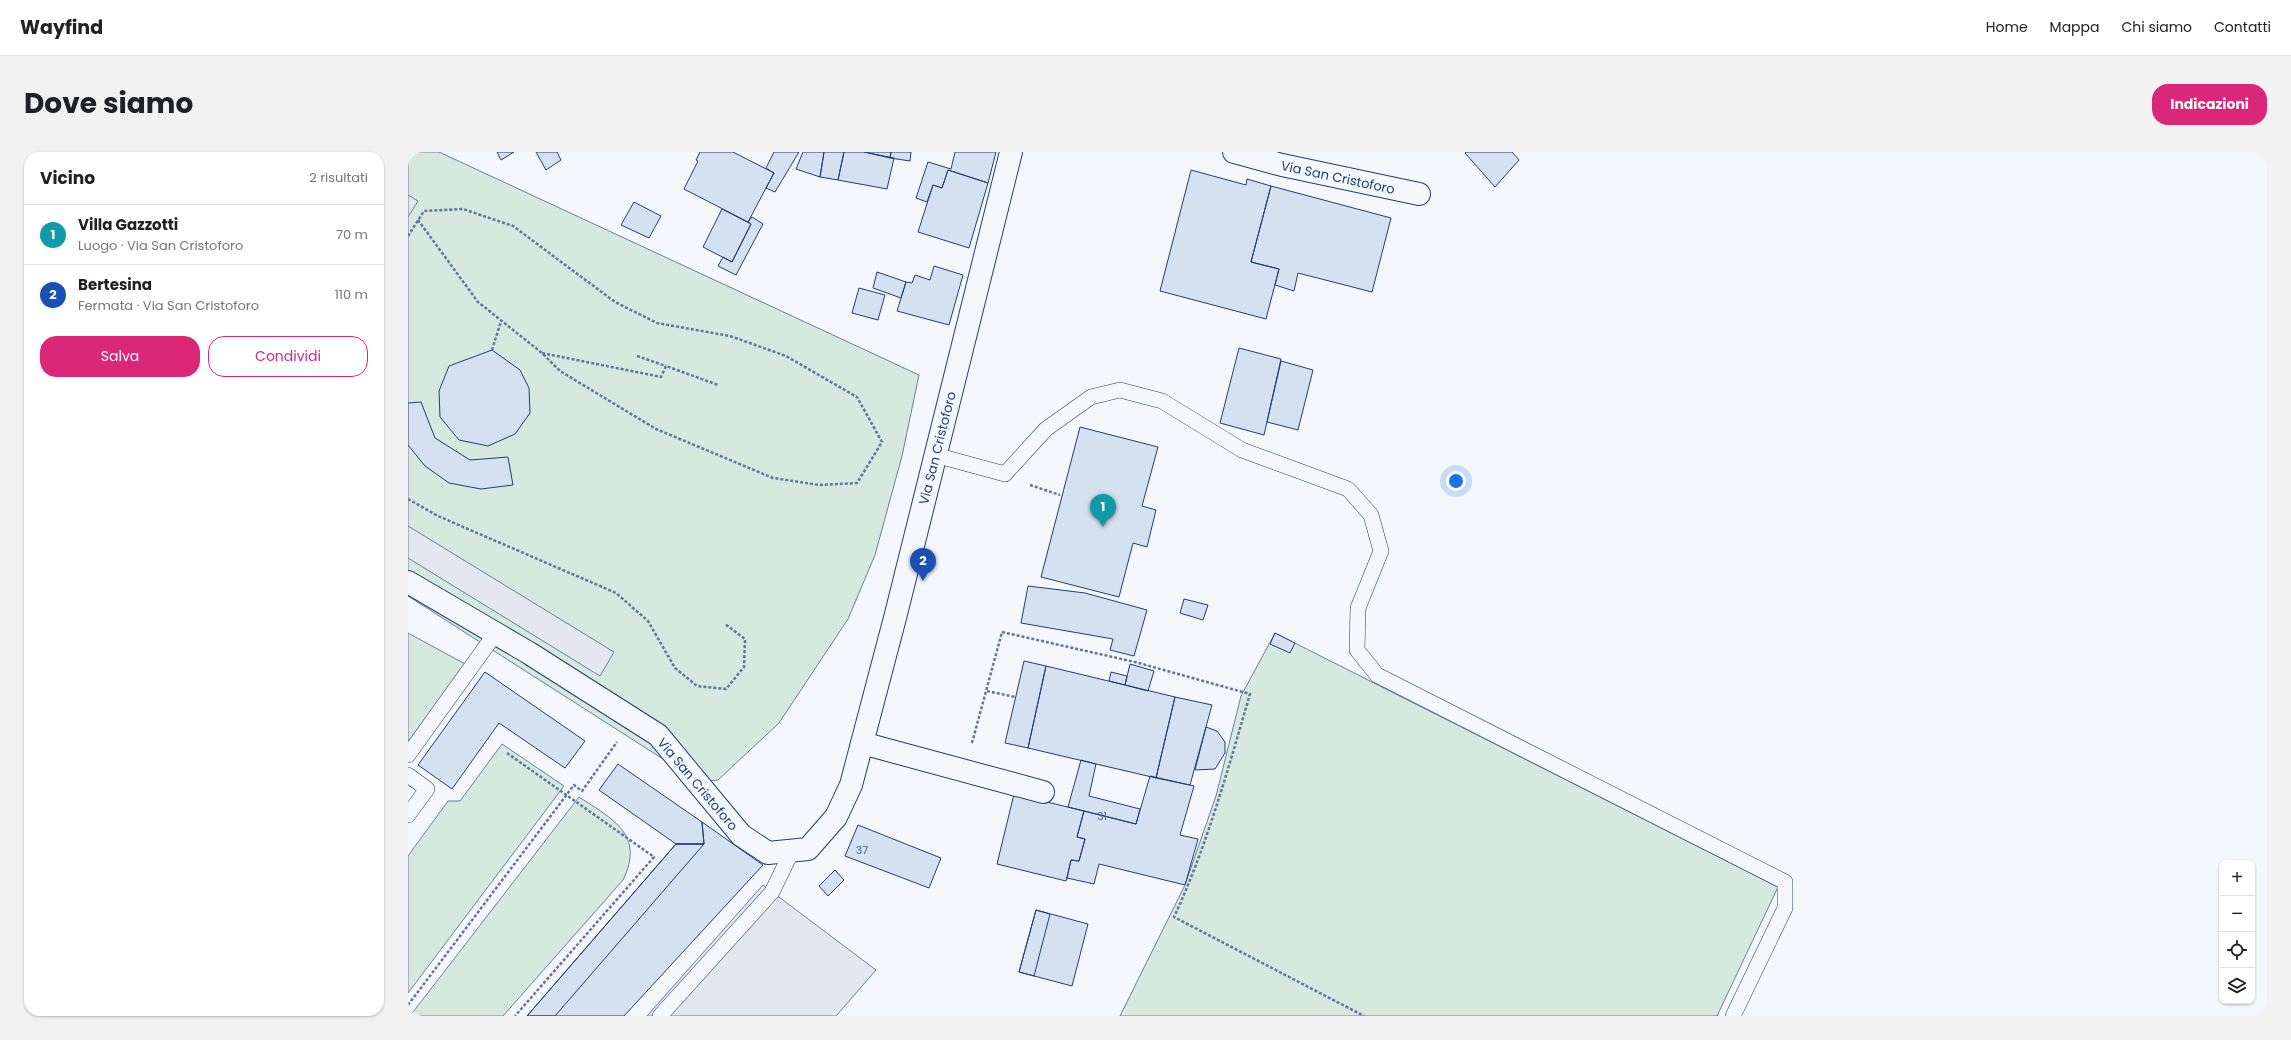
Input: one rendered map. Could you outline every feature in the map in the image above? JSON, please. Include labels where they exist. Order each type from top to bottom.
[{"type":"street","name":"Via San Cristoforo","points":[[408,582],[529,653],[658,735],[741,835],[768,853],[808,850],[836,817],[850,785],[896,614],[1010,152]]},
{"type":"street","name":"Via San Cristoforo","points":[[1234,152],[1282,165],[1419,194]]},
{"type":"street","points":[[862,743],[1043,792]]},
{"type":"lane","points":[[934,455],[1005,474],[1046,429],[1091,397],[1120,390],[1162,401],[1242,450],[1348,489],[1371,515],[1381,551],[1358,608],[1357,650],[1378,675],[1784,882],[1785,908],[1733,1016]]},
{"type":"lane","points":[[408,755],[495,634]]},
{"type":"lane","points":[[408,775],[427,789],[408,815]]},
{"type":"lane","points":[[660,1016],[772,892],[792,851]]},
{"type":"path","points":[[408,236],[418,220],[424,211],[463,209],[513,226],[614,302],[657,323],[730,336],[786,356],[857,397],[882,442],[856,483],[819,485],[773,478],[656,429],[560,371],[542,353],[478,302],[418,220]]},
{"type":"path","points":[[492,350],[501,321]]},
{"type":"path","points":[[542,353],[661,377],[666,366]]},
{"type":"path","points":[[638,356],[718,385]]},
{"type":"path","points":[[1043,491],[1060,495]]},
{"type":"path","points":[[408,499],[438,516],[616,593],[648,621],[675,668],[697,686],[726,690],[744,667],[745,638],[726,624]]},
{"type":"path","points":[[964,771],[1002,632],[1135,662],[1250,694],[1219,797],[1187,890],[1174,918],[1364,1016]]},
{"type":"path","points":[[987,691],[1015,698]]},
{"type":"path","points":[[408,1005],[566,795],[574,785],[582,791],[633,719]]},
{"type":"path","points":[[507,754],[654,857],[515,1016]]},
{"type":"shaded area","points":[[408,152],[439,152],[919,375],[902,456],[875,555],[848,619],[779,723],[718,780],[699,782],[408,596]]},
{"type":"shaded area","points":[[408,195],[418,201],[408,217]]},
{"type":"shaded area","points":[[408,526],[614,652],[600,676],[408,558]]},
{"type":"shaded area","points":[[408,633],[467,665],[408,749]]},
{"type":"shaded area","points":[[1275,633],[1778,887],[1717,1016],[1120,1016],[1185,885],[1216,796],[1241,696]]},
{"type":"shaded area","points":[[502,744],[564,786],[408,993],[408,856],[448,801],[460,801]]},
{"type":"shaded area","points":[[579,797],[614,821],[628,840],[630,851],[629,864],[623,880],[503,1016],[410,1016]]},
{"type":"shaded area","points":[[763,885],[876,970],[836,1016],[647,1016]]},
{"type":"building","points":[[497,152],[514,152],[501,160]]},
{"type":"building","points":[[536,152],[557,152],[561,160],[546,170]]},
{"type":"building","points":[[700,152],[733,152],[774,173],[748,222],[684,189],[698,161],[696,160]]},
{"type":"building","points":[[774,152],[799,152],[775,192],[766,188],[774,173],[766,168]]},
{"type":"building","points":[[803,152],[824,152],[820,177],[796,169]]},
{"type":"building","points":[[824,152],[844,152],[838,180],[820,177]]},
{"type":"building","points":[[844,152],[864,152],[894,158],[887,189],[838,180]]},
{"type":"building","points":[[864,152],[891,152],[890,158]]},
{"type":"building","points":[[891,152],[911,152],[910,161],[890,158]]},
{"type":"building","points":[[955,152],[996,152],[988,183],[948,170],[942,188],[933,185],[927,202],[916,198],[928,162],[951,169]]},
{"type":"building","points":[[1512,152],[1519,160],[1495,187],[1465,153]]},
{"type":"building","points":[[948,170],[988,183],[969,248],[918,232],[933,185],[942,188]]},
{"type":"building","points":[[1191,170],[1246,185],[1247,179],[1271,186],[1251,262],[1279,269],[1266,319],[1160,291]]},
{"type":"building","points":[[1271,186],[1391,218],[1372,292],[1298,273],[1294,291],[1275,285],[1279,269],[1251,262]]},
{"type":"building","points":[[634,202],[661,216],[649,238],[621,225]]},
{"type":"building","points":[[722,209],[751,224],[732,262],[703,247]]},
{"type":"building","points":[[752,217],[763,224],[736,275],[718,266],[723,257],[732,262],[751,224],[748,222]]},
{"type":"building","points":[[934,266],[963,275],[949,325],[897,311],[906,282],[912,283],[915,275],[930,280]]},
{"type":"building","points":[[877,272],[906,282],[901,298],[873,288]]},
{"type":"building","points":[[859,288],[885,295],[878,320],[852,313]]},
{"type":"building","points":[[1239,348],[1281,359],[1264,435],[1220,423]]},
{"type":"building","points":[[492,350],[520,370],[529,388],[530,413],[515,434],[488,446],[459,440],[440,417],[439,391],[449,366]]},
{"type":"building","points":[[1281,361],[1313,370],[1298,430],[1267,422]]},
{"type":"building","points":[[421,402],[435,438],[470,460],[508,457],[513,485],[481,489],[449,483],[425,466],[408,445],[408,403]]},
{"type":"building","points":[[1080,427],[1158,447],[1142,506],[1156,510],[1147,547],[1133,543],[1119,597],[1041,577]]},
{"type":"building","points":[[1028,586],[1085,593],[1147,610],[1134,656],[1110,650],[1113,639],[1021,623]]},
{"type":"building","points":[[1184,599],[1208,605],[1203,620],[1180,613]]},
{"type":"building","points":[[1275,633],[1295,643],[1290,653],[1270,644]]},
{"type":"building","points":[[1024,661],[1046,666],[1028,748],[1005,743]]},
{"type":"building","points":[[1130,664],[1154,671],[1148,691],[1125,685]]},
{"type":"building","points":[[1046,666],[1175,697],[1156,778],[1028,748]]},
{"type":"building","points":[[485,672],[585,741],[565,768],[499,723],[452,789],[418,765]]},
{"type":"building","points":[[1111,672],[1127,676],[1125,685],[1109,681]]},
{"type":"building","points":[[1175,697],[1212,705],[1190,785],[1156,778]]},
{"type":"building","points":[[1206,727],[1217,731],[1225,742],[1225,753],[1215,769],[1195,770]]},
{"type":"building","points":[[1081,760],[1096,764],[1089,796],[1140,809],[1136,824],[1068,807]]},
{"type":"building","points":[[618,764],[702,822],[704,844],[676,844],[599,790]]},
{"type":"building","points":[[1150,776],[1194,786],[1180,835],[1198,839],[1185,885],[1099,864],[1094,884],[1067,878],[1071,860],[1079,861],[1085,839],[1077,837],[1084,811],[1136,824]]},
{"type":"building","points":[[1014,794],[1084,811],[1077,837],[1085,839],[1079,861],[1071,860],[1066,881],[997,864]]},
{"type":"building","points":[[702,822],[763,865],[624,1016],[527,1016],[676,844],[704,844]]},
{"type":"building","points":[[858,825],[941,858],[929,888],[845,856]]},
{"type":"building","points":[[676,844],[704,844],[555,1016],[527,1016]]},
{"type":"building","points":[[835,870],[844,880],[828,896],[819,886]]},
{"type":"building","points":[[1036,910],[1050,914],[1034,976],[1019,972]]},
{"type":"building","points":[[1036,910],[1088,924],[1072,986],[1019,972]]},
{"type":"place","name":"Villa Gazzotti","points":[[1103,527]]},
{"type":"place","name":"Bertesina","points":[[923,581]]}]
